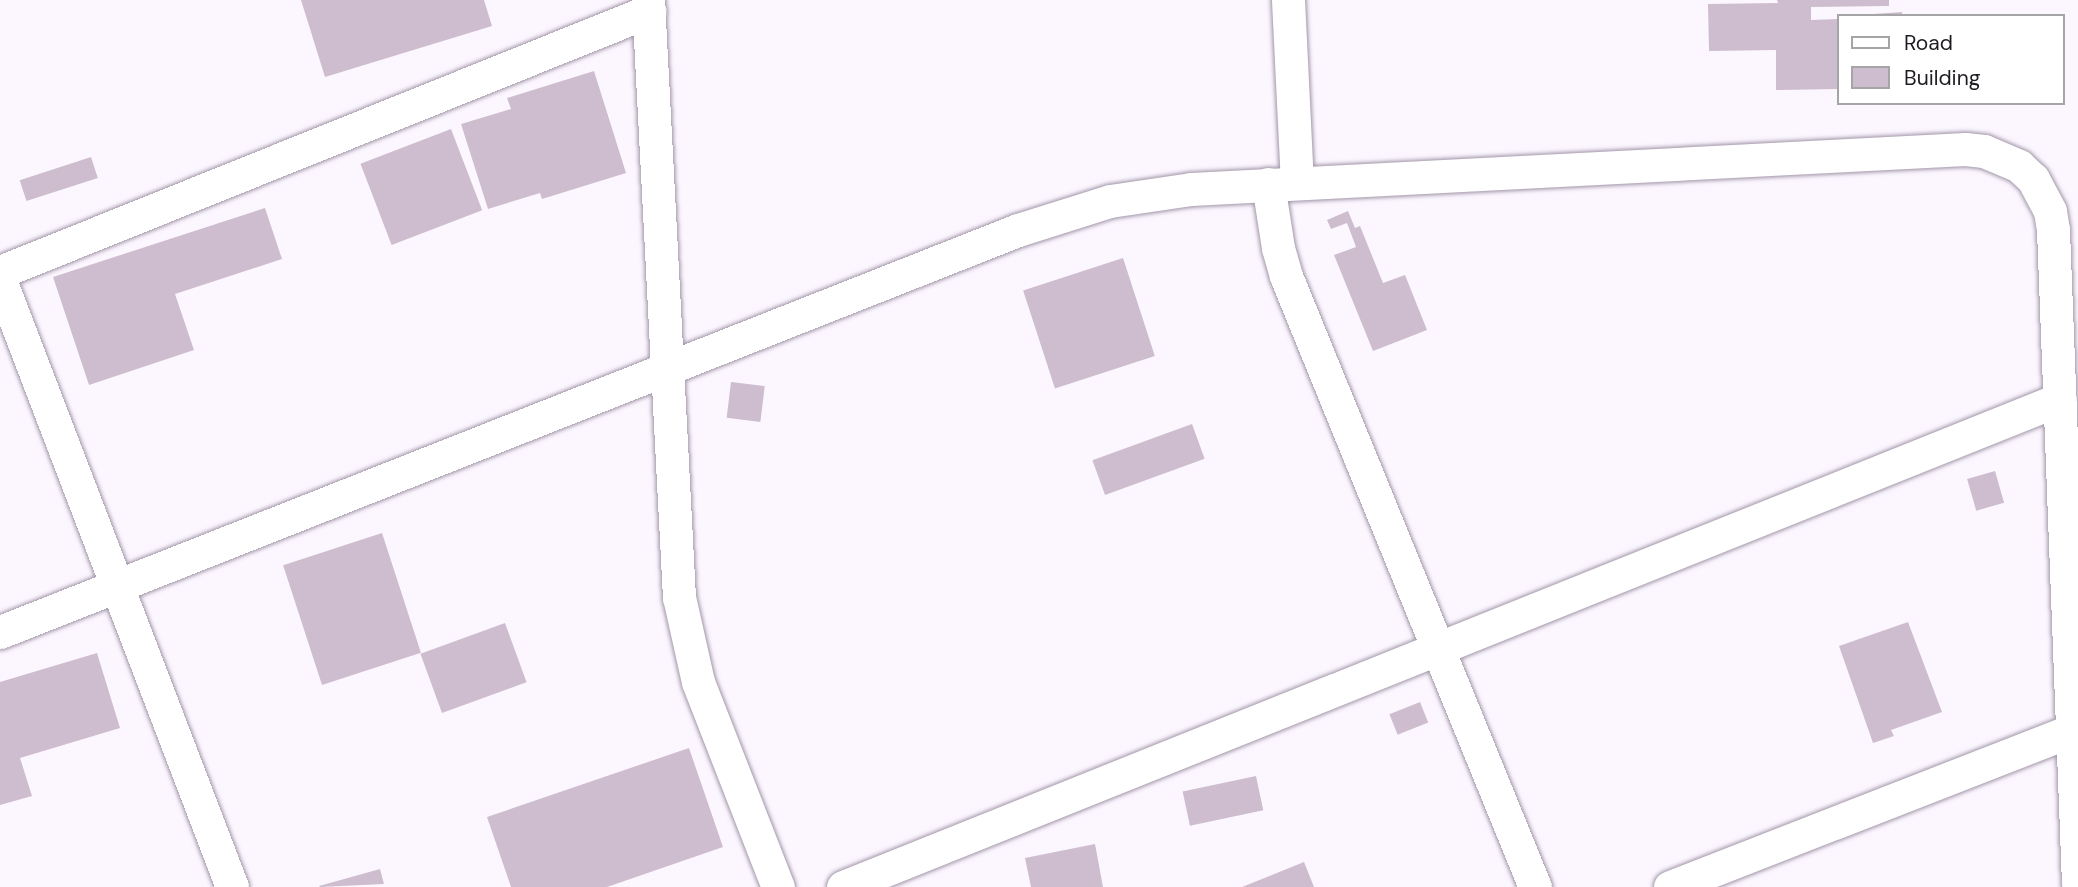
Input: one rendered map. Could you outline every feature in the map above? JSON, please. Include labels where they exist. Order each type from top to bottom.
[{"type":"street","points":[[1288,0],[1278,248],[1286,276],[1535,887]]},
{"type":"street","points":[[0,272],[649,6],[675,555],[687,638],[706,703],[778,887]]},
{"type":"street","points":[[0,632],[1063,214],[1150,193],[1965,149],[1984,151],[2019,166],[2033,179],[2050,211],[2060,400],[2078,883]]},
{"type":"street","points":[[0,280],[232,887]]},
{"type":"street","points":[[843,887],[2060,400]]},
{"type":"street","points":[[1670,887],[2072,730]]},
{"type":"building","points":[[301,0],[484,0],[492,26],[325,77]]},
{"type":"building","points":[[1777,0],[1889,0],[1889,6],[1811,7],[1811,20],[1836,19],[1836,89],[1776,90],[1776,50],[1709,51],[1708,4],[1778,3]]},
{"type":"building","points":[[594,71],[626,173],[542,199],[540,193],[488,209],[461,124],[511,109],[507,98]]},
{"type":"building","points":[[451,129],[482,210],[392,245],[360,164]]},
{"type":"building","points":[[91,157],[98,178],[26,201],[20,180]]},
{"type":"building","points":[[265,208],[282,259],[175,294],[194,350],[89,385],[53,277]]},
{"type":"building","points":[[1348,211],[1355,228],[1360,226],[1383,283],[1405,275],[1427,330],[1373,351],[1334,255],[1356,247],[1347,223],[1331,229],[1327,220]]},
{"type":"building","points":[[1123,258],[1155,356],[1055,388],[1023,290]]},
{"type":"building","points":[[731,382],[765,386],[760,422],[727,418]]},
{"type":"building","points":[[1192,424],[1205,459],[1105,495],[1092,460]]},
{"type":"building","points":[[1995,471],[2004,503],[1976,511],[1967,479]]},
{"type":"building","points":[[382,533],[421,653],[322,685],[283,565]]},
{"type":"building","points":[[1908,622],[1942,712],[1891,730],[1894,736],[1873,743],[1839,646]]},
{"type":"building","points":[[505,623],[527,682],[442,713],[420,654]]},
{"type":"building","points":[[97,653],[120,728],[20,758],[32,796],[0,805],[0,682]]},
{"type":"building","points":[[1420,702],[1428,722],[1398,735],[1389,714]]},
{"type":"building","points":[[689,748],[723,847],[607,887],[511,887],[487,817]]},
{"type":"building","points":[[1256,776],[1263,810],[1190,826],[1183,792]]},
{"type":"building","points":[[1095,844],[1103,887],[1031,887],[1025,858]]},
{"type":"building","points":[[1304,862],[1314,887],[1242,887]]},
{"type":"building","points":[[380,869],[384,884],[319,886]]}]
